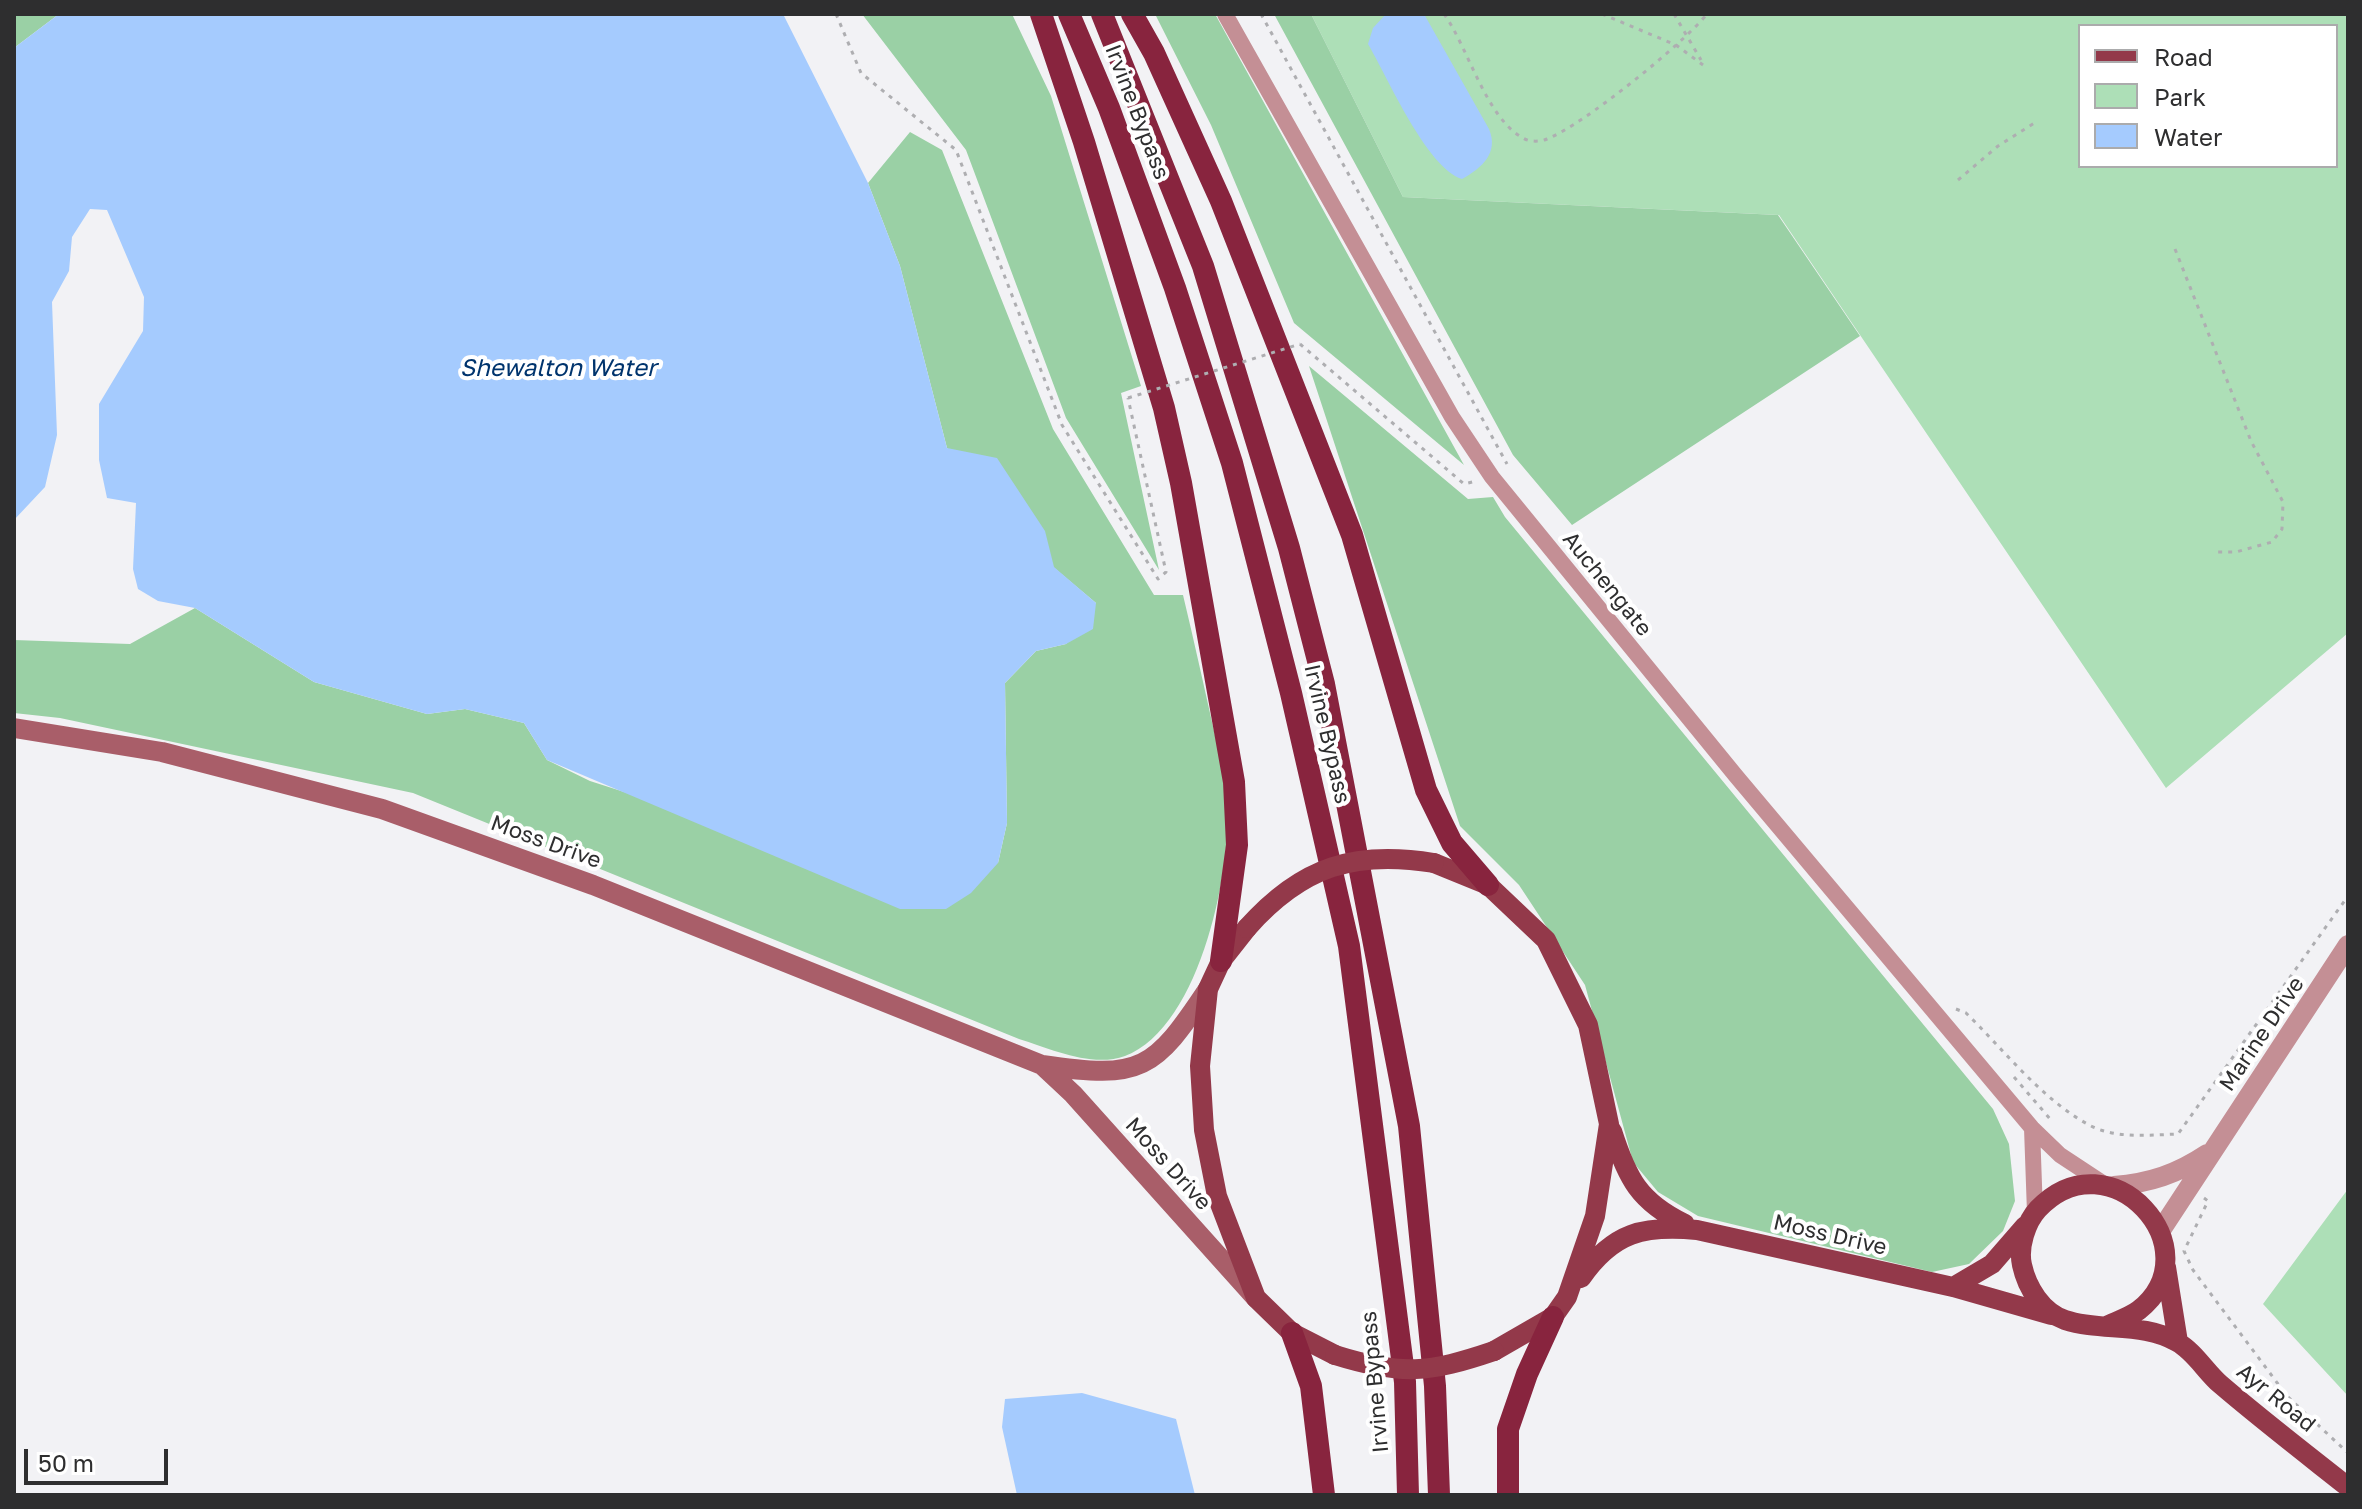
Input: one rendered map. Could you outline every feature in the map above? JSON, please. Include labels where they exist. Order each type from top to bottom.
[{"type":"highway","points":[[1041,14],[1084,142],[1164,408],[1181,483],[1234,782],[1237,845],[1221,961]]},
{"type":"highway","name":"Irvine Bypass","points":[[1069,14],[1109,108],[1169,273],[1232,463],[1322,827],[1349,946],[1405,1382],[1408,1495]]},
{"type":"highway","name":"Irvine Bypass","points":[[1102,14],[1203,266],[1289,548],[1324,684],[1409,1126],[1435,1386],[1439,1495]]},
{"type":"highway","points":[[1132,14],[1154,53],[1221,201],[1352,535],[1426,790],[1452,843],[1488,885]]},
{"type":"highway","points":[[1508,1495],[1508,1429],[1527,1374],[1553,1317]]},
{"type":"highway","points":[[1292,1333],[1311,1386],[1324,1495]]},
{"type":"main road","name":"Moss Drive","points":[[14,728],[162,752],[382,809],[593,885],[1042,1065],[1086,1072],[1124,1070],[1156,1059],[1180,1031],[1208,989]]},
{"type":"main road","points":[[1553,1317],[1494,1351],[1422,1371],[1381,1370],[1335,1355],[1292,1333],[1256,1298],[1217,1196],[1204,1130],[1200,1066],[1208,989],[1221,961],[1247,928],[1294,885],[1318,871],[1351,859],[1394,856],[1434,863],[1488,885],[1546,940],[1588,1025],[1609,1124],[1595,1216],[1567,1297]]},
{"type":"main road","name":"Moss Drive","points":[[1042,1065],[1073,1094],[1256,1298]]},
{"type":"main road","name":"Moss Drive","points":[[1609,1124],[1625,1170],[1642,1195],[1657,1210],[1697,1230]]},
{"type":"main road","points":[[1953,1287],[1992,1264],[2033,1215],[2066,1189],[2109,1185],[2145,1205],[2161,1230],[2178,1342]]},
{"type":"main road","points":[[2033,1215],[2022,1240],[2021,1263],[2031,1292],[2056,1317],[2083,1326],[2106,1326],[2136,1313],[2159,1284],[2165,1254]]},
{"type":"main road","name":"Moss Drive","points":[[1553,1317],[1595,1258],[1627,1234],[1659,1226],[1697,1230],[1953,1287],[2056,1317]]},
{"type":"main road","name":"Ayr Road","points":[[2106,1326],[2140,1330],[2178,1342],[2218,1382],[2348,1487]]},
{"type":"street","name":"Auchengate","points":[[1225,14],[1452,417],[1492,477],[1736,776],[2032,1128],[2060,1155],[2109,1185]]},
{"type":"street","name":"Marine Drive","points":[[2161,1230],[2348,945]]},
{"type":"street","points":[[2032,1128],[2033,1215]]},
{"type":"street","name":"Marine Drive","points":[[2109,1185],[2147,1183],[2181,1171],[2214,1149]]},
{"type":"path","points":[[836,14],[861,73],[956,150],[1062,425],[1158,579],[1166,572],[1128,398],[1300,344],[1464,484],[1492,477],[1508,467],[1261,14]]},
{"type":"path","points":[[1444,14],[1500,115],[1515,132],[1533,141],[1556,134],[1607,100],[1676,45],[1707,14]]},
{"type":"path","points":[[1602,14],[1676,45],[1702,62],[1674,14]]},
{"type":"path","points":[[1958,180],[1998,146],[2036,122]]},
{"type":"path","points":[[2175,249],[2251,441],[2283,502],[2282,529],[2272,542],[2236,552],[2214,552]]},
{"type":"path","points":[[1950,1006],[1966,1013],[2048,1093],[2092,1126],[2124,1135],[2178,1134],[2348,896]]},
{"type":"green space","points":[[14,14],[59,14],[14,48]]},
{"type":"green space","points":[[862,14],[1012,14],[1051,96],[1141,386],[1121,393],[1159,570],[1066,418],[966,150]]},
{"type":"green space","points":[[1155,14],[1215,14],[1464,465],[1294,323],[1211,125]]},
{"type":"green space","points":[[1274,14],[1311,14],[1403,197],[1778,215],[1860,336],[1572,525],[1513,455]]},
{"type":"green space","points":[[1311,14],[2348,14],[2348,633],[2166,788],[1779,215],[1403,197]]},
{"type":"green space","points":[[910,132],[942,150],[1053,429],[1154,595],[1183,595],[1225,776],[1228,822],[1225,858],[1208,939],[1193,978],[1174,1012],[1152,1039],[1125,1056],[1112,1059],[1085,1059],[1058,1052],[1019,1039],[413,793],[60,718],[14,713],[14,640],[130,644],[195,608],[314,682],[427,714],[465,709],[524,723],[547,760],[590,781],[643,798],[998,863],[1007,823],[1005,683],[1036,651],[1066,644],[1096,603],[1053,567],[1044,531],[947,448],[900,266],[868,183]]},
{"type":"green space","points":[[1309,366],[1468,499],[1493,497],[1505,517],[1993,1109],[2009,1144],[2015,1201],[2003,1231],[1969,1264],[1932,1272],[1698,1216],[1658,1192],[1633,1162],[1585,985],[1519,885],[1460,826]]},
{"type":"green space","points":[[2348,1189],[2348,1396],[2263,1304]]},
{"type":"water","name":"Shewalton Water","points":[[59,14],[783,14],[868,183],[900,266],[947,448],[997,458],[1045,531],[1054,567],[1096,603],[1093,629],[1066,644],[1036,651],[1005,683],[1007,823],[998,863],[971,893],[946,909],[900,909],[547,760],[524,723],[465,709],[427,714],[314,682],[195,608],[158,601],[138,589],[133,569],[136,503],[107,498],[99,460],[99,404],[143,331],[144,297],[107,210],[90,209],[72,237],[69,271],[52,302],[57,435],[45,487],[14,520],[14,48]]},
{"type":"water","points":[[1386,14],[1424,14],[1489,129],[1492,145],[1487,159],[1462,179],[1448,171],[1422,140],[1368,44],[1373,28]]},
{"type":"water","points":[[1082,1393],[1176,1419],[1195,1495],[1017,1495],[1002,1427],[1005,1399]]}]
